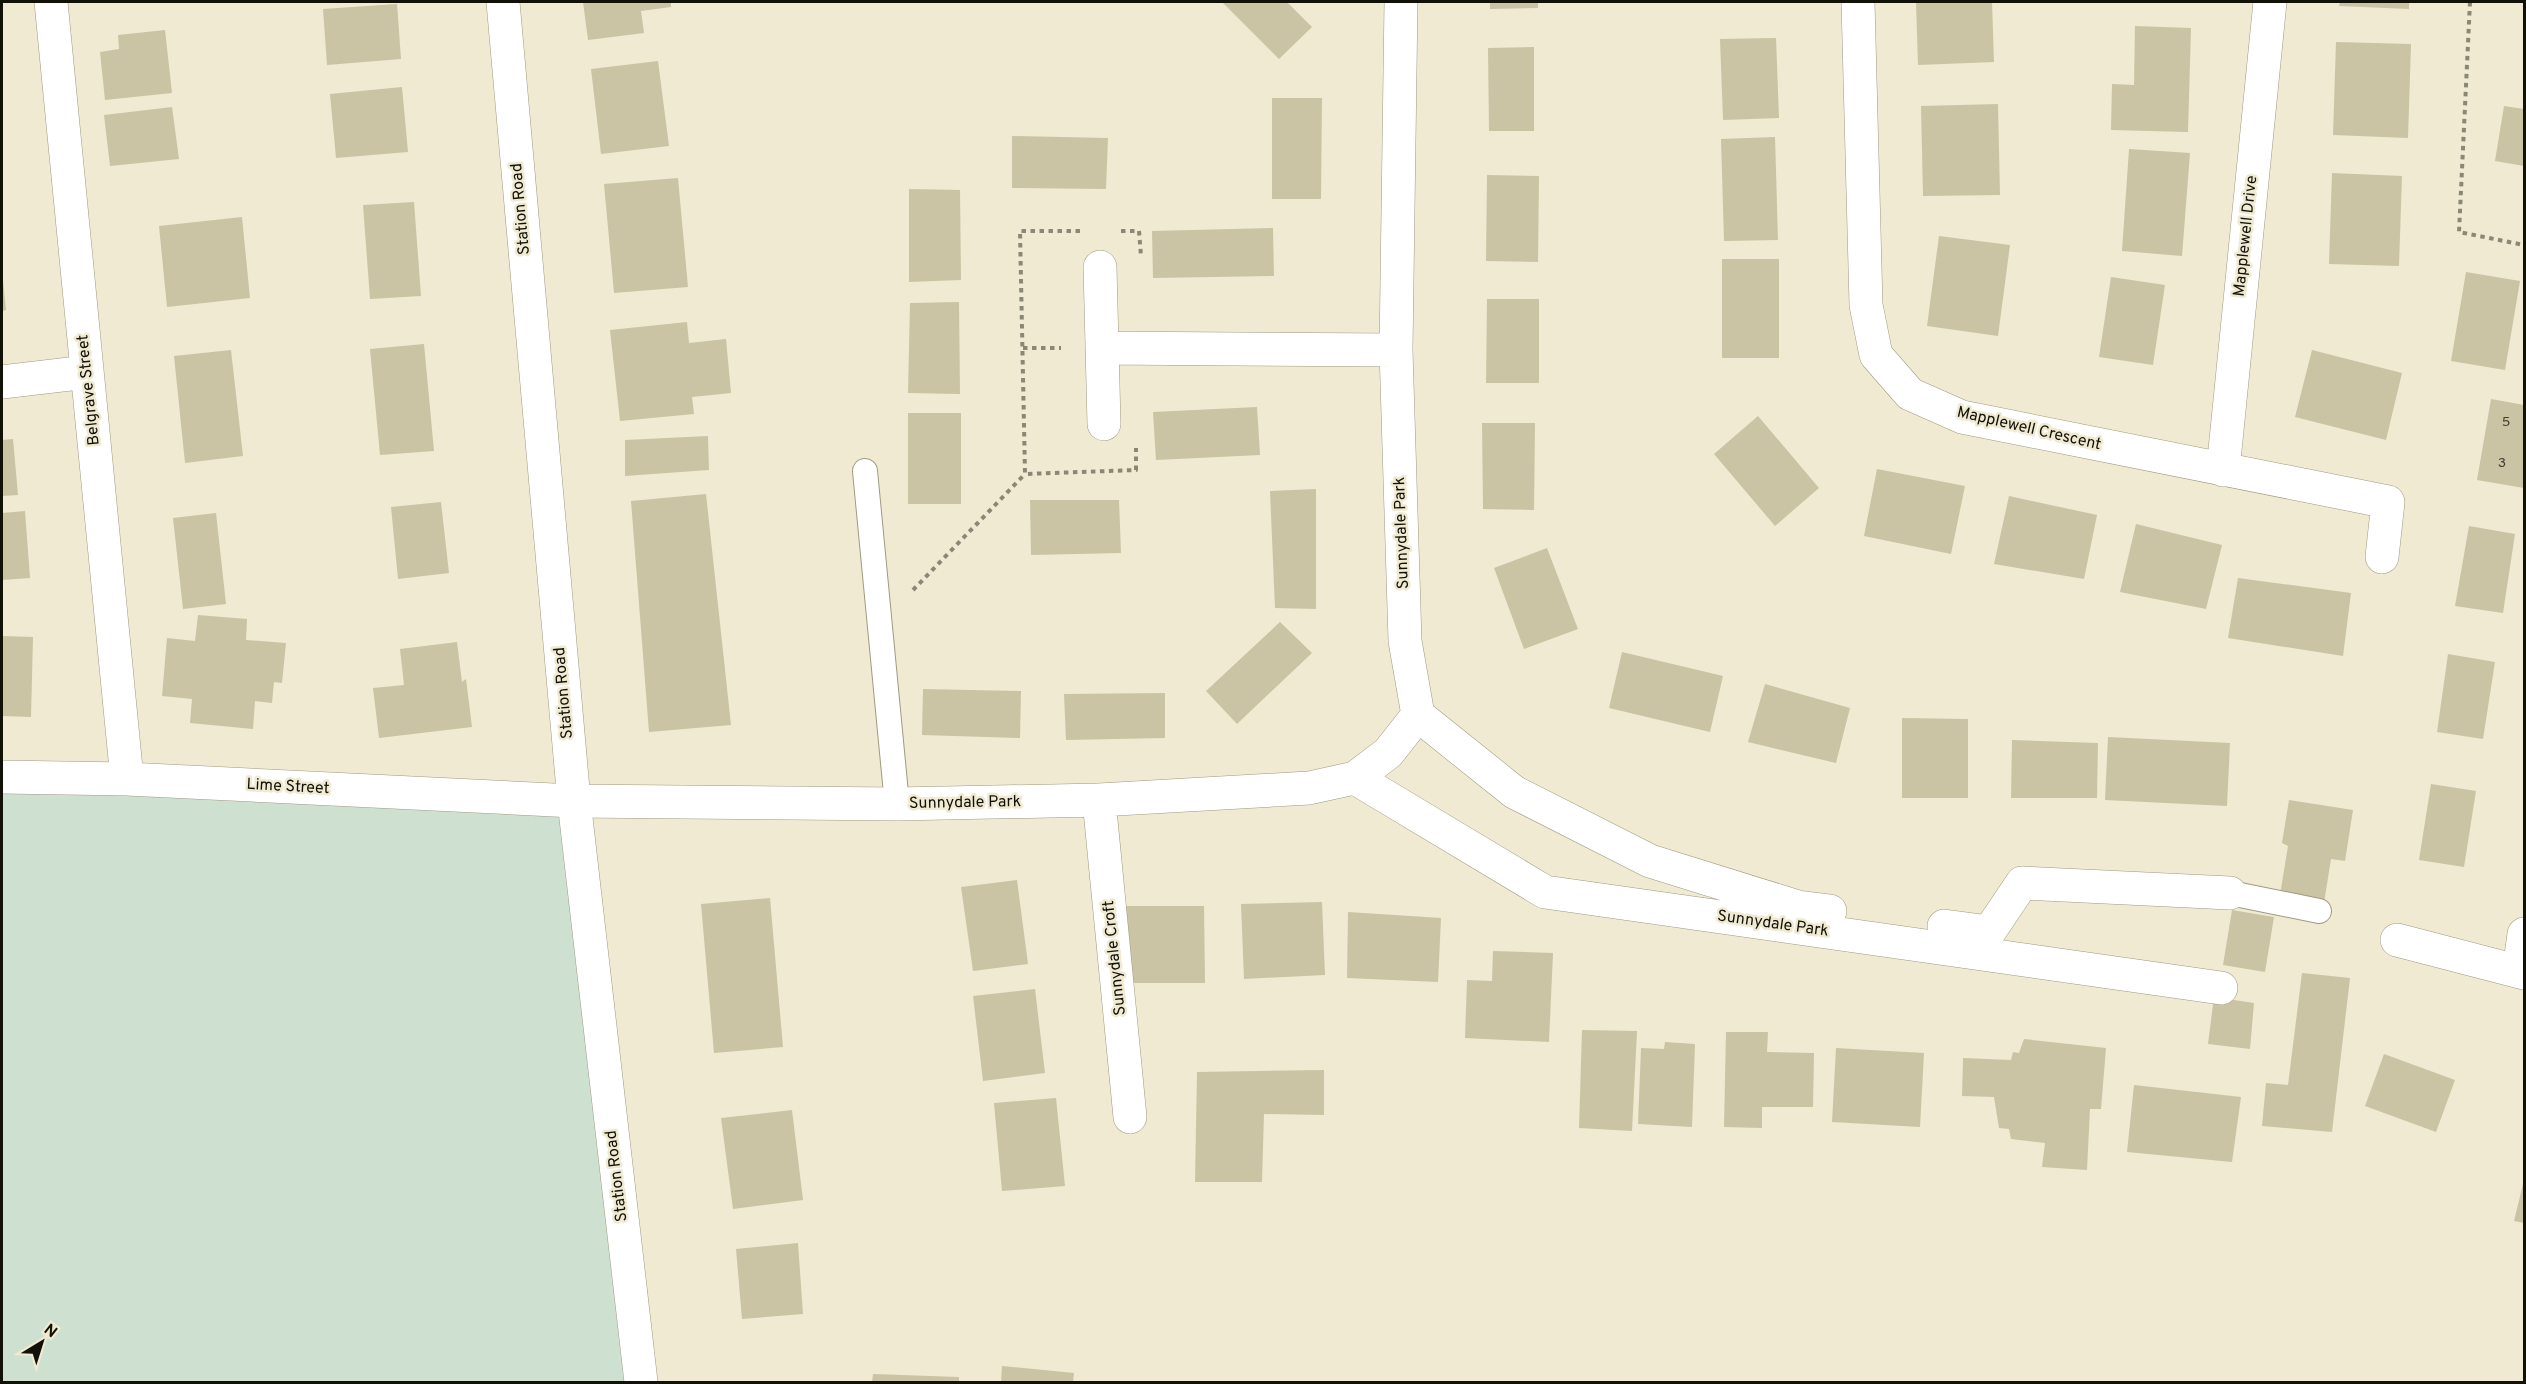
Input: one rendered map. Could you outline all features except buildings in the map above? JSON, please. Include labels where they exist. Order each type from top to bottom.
[{"type":"street","name":"Belgrave Street","points":[[51,2],[127,779]]},
{"type":"street","name":"Station Road","points":[[503,2],[573,801],[641,1383]]},
{"type":"street","name":"Sunnydale Park","points":[[1401,2],[1396,350],[1405,641],[1418,715],[1524,798],[1650,861],[1798,907],[1989,932],[2022,883],[2230,893]]},
{"type":"street","name":"Mapplewell Crescent","points":[[1858,2],[1866,305],[1876,355],[1910,393],[1962,417],[2223,471],[2388,501],[2382,557]]},
{"type":"street","name":"Mapplewell Drive","points":[[2223,471],[2270,2]]},
{"type":"street","points":[[1100,267],[1104,424]]},
{"type":"street","points":[[1103,348],[1396,350]]},
{"type":"street","points":[[2,382],[87,372]]},
{"type":"street","name":"Sunnydale Park","points":[[573,801],[897,804],[1099,800],[1309,788],[1354,778],[1388,753],[1418,715]]},
{"type":"street","name":"Lime Street","points":[[2,777],[127,779],[573,801]]},
{"type":"street","name":"Sunnydale Park","points":[[1354,778],[1545,892],[2221,988]]},
{"type":"street","name":"Sunnydale Croft","points":[[1099,800],[1130,1117]]},
{"type":"street","points":[[2397,940],[2522,972],[2524,934]]},
{"type":"lane","points":[[865,471],[897,804]]},
{"type":"lane","points":[[2230,893],[2319,911]]},
{"type":"path","points":[[2470,2],[2459,232],[2524,245]]},
{"type":"path","points":[[912,591],[1025,474]]},
{"type":"green space","points":[[2,777],[574,801],[641,1382],[2,1382]]}]
